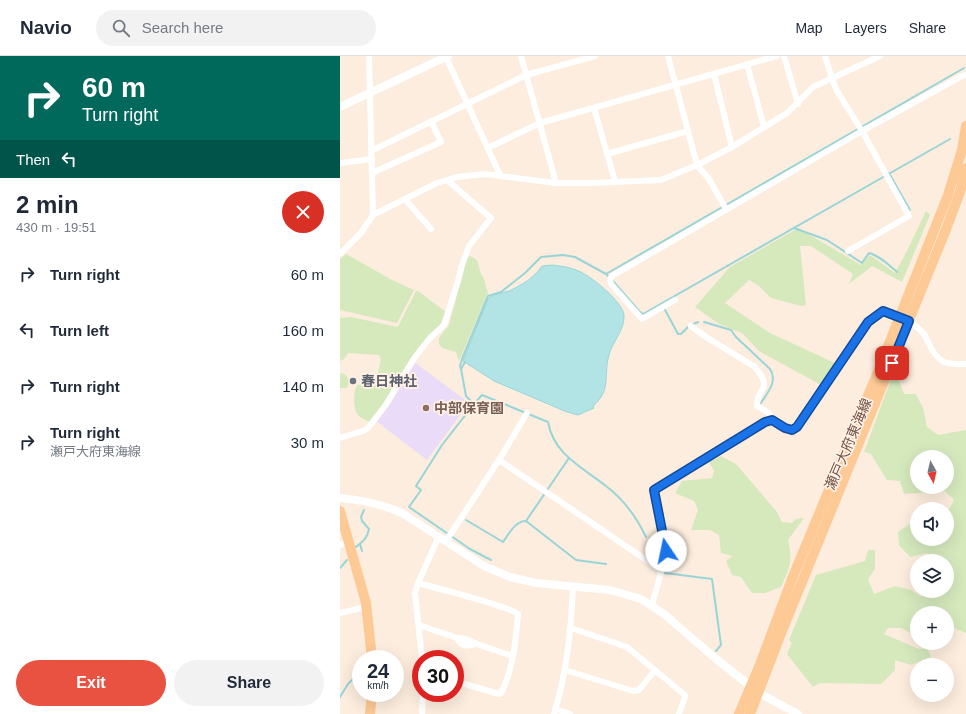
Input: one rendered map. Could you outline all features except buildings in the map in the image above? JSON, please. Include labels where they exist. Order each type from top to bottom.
[{"type":"main road","name":"瀬戸大府東海線","points":[[750,714],[905,319],[948,195],[962,150],[966,126]]},
{"type":"main road","name":"瀬戸大府東海線","points":[[739,714],[792,579],[960,192],[966,168]]},
{"type":"main road","points":[[340,511],[344,543],[366,607],[371,650]]},
{"type":"main road","points":[[370,714],[371,702]]},
{"type":"street","points":[[368,56],[373,215]]},
{"type":"street","points":[[521,56],[556,182]]},
{"type":"street","points":[[371,150],[526,75],[596,56]]},
{"type":"street","points":[[668,56],[697,165],[709,179],[726,209]]},
{"type":"street","points":[[488,148],[540,123],[776,56]]},
{"type":"street","points":[[784,56],[798,104]]},
{"type":"street","points":[[825,56],[837,91],[862,131],[909,216],[848,251]]},
{"type":"street","points":[[340,254],[361,233],[373,215],[437,184],[457,177],[485,174],[556,182],[661,180],[697,165],[732,147],[787,113],[798,104],[813,87],[880,56]]},
{"type":"street","points":[[340,106],[447,57],[500,175]]},
{"type":"street","points":[[747,64],[764,127]]},
{"type":"street","points":[[714,74],[732,147]]},
{"type":"street","points":[[675,300],[642,319],[611,284],[610,279],[612,276],[726,209],[862,131],[966,75]]},
{"type":"street","points":[[594,108],[615,181]]},
{"type":"street","points":[[372,173],[441,142],[431,121]]},
{"type":"street","points":[[607,154],[688,131]]},
{"type":"street","points":[[340,163],[372,159]]},
{"type":"street","points":[[340,438],[368,428],[386,406],[415,357],[430,338],[444,325],[469,246],[491,218],[447,180]]},
{"type":"street","points":[[405,199],[431,229]]},
{"type":"street","points":[[692,326],[706,337],[754,367],[764,379],[763,389],[757,401],[757,406],[769,412],[772,420],[785,428],[792,430],[797,427],[868,322],[883,311],[905,319],[922,331],[934,354],[941,361],[952,364],[966,364]]},
{"type":"street","points":[[421,650],[415,598],[418,583],[443,538],[499,460],[527,412]]},
{"type":"street","points":[[652,605],[666,558],[666,551],[654,490],[765,422],[772,420]]},
{"type":"street","points":[[499,460],[662,570]]},
{"type":"street","points":[[340,498],[362,500],[389,507],[419,522],[484,566],[510,577],[536,583],[610,590],[632,595],[652,605],[664,614],[759,693],[798,714]]},
{"type":"street","points":[[418,583],[516,612],[518,614],[512,656],[507,678],[502,691],[499,694],[464,684]]},
{"type":"street","points":[[570,714],[554,712],[565,670],[571,628],[572,586]]},
{"type":"street","points":[[340,613],[366,607]]},
{"type":"street","points":[[419,626],[457,638],[466,639],[476,644],[512,656]]},
{"type":"street","points":[[571,628],[617,642],[627,647],[684,695],[684,700],[679,714]]},
{"type":"street","points":[[565,670],[636,691],[639,690],[655,670]]},
{"type":"street","points":[[422,702],[422,714]]},
{"type":"shaded area","name":"中部保育園","points":[[414,362],[469,403],[427,460],[376,421],[391,403]]},
{"type":"green space","points":[[926,211],[930,215],[902,282],[872,266],[849,284],[853,274],[811,246],[800,246],[806,305],[801,306],[771,298],[759,286],[749,280],[725,303],[770,333],[835,363],[821,385],[759,351],[742,333],[719,324],[695,307],[730,267],[798,228],[861,265],[870,255],[895,273]]},
{"type":"green space","points":[[346,254],[392,280],[414,290],[397,323],[340,310],[340,259]]},
{"type":"green space","points":[[470,256],[477,260],[488,293],[459,361],[456,352],[442,348],[439,344],[439,338],[449,325],[466,261]]},
{"type":"green space","points":[[416,291],[446,312],[441,324],[370,422],[358,415],[356,412],[354,405],[355,392],[357,385],[376,382],[381,359],[379,355],[348,353],[344,359],[340,361],[340,318],[351,317],[398,327]]},
{"type":"green space","points":[[342,373],[348,379],[347,388],[340,388],[340,374]]},
{"type":"green space","points":[[893,374],[898,378],[904,394],[916,394],[923,408],[927,427],[938,435],[966,430],[966,633],[954,628],[954,606],[910,606],[910,632],[901,628],[888,628],[884,634],[910,645],[910,650],[928,650],[931,657],[910,658],[910,665],[895,660],[895,670],[881,684],[820,683],[813,687],[787,654],[792,643],[789,640],[816,575],[865,561],[868,550],[875,550],[875,569],[868,579],[874,594],[895,586],[910,590],[910,598],[954,598],[954,554],[910,554],[910,557],[899,545],[898,532],[910,524],[910,546],[954,546],[954,500],[948,494],[954,494],[954,450],[910,450],[910,494],[904,494],[900,481],[887,480],[871,454],[864,452]]},
{"type":"green space","points":[[721,456],[736,464],[777,512],[782,522],[792,523],[796,519],[804,518],[788,540],[790,564],[781,587],[765,593],[752,593],[741,577],[732,575],[726,561],[733,556],[721,553],[719,535],[710,530],[691,530],[698,510],[694,501],[675,493],[682,481],[712,478],[714,471],[709,462]]},
{"type":"water","points":[[552,265],[573,269],[589,277],[612,296],[622,309],[624,315],[622,326],[607,362],[606,382],[603,394],[593,406],[594,408],[578,415],[567,412],[494,381],[463,361],[488,299],[523,284],[542,266]]},
{"type":"waterway","points":[[606,274],[964,68]]},
{"type":"waterway","points":[[612,280],[643,314],[950,139]]},
{"type":"waterway","points":[[889,173],[910,210]]},
{"type":"waterway","points":[[794,228],[827,240],[862,263],[869,253],[873,254],[897,272]]},
{"type":"waterway","points":[[461,369],[460,366],[462,359],[488,296],[501,292],[525,273],[541,257],[563,255],[575,257],[609,277]]},
{"type":"waterway","points":[[664,308],[678,334],[681,334],[689,326],[698,322]]},
{"type":"waterway","points":[[704,322],[731,330],[736,337],[770,369],[773,382],[761,403]]},
{"type":"waterway","points":[[465,362],[461,369],[466,396],[474,404],[442,445],[416,486],[421,490],[409,507],[470,549],[491,560]]},
{"type":"waterway","points":[[474,404],[482,395],[548,422],[551,433],[563,452],[606,486],[624,503],[634,516],[646,537]]},
{"type":"waterway","points":[[526,521],[569,458]]},
{"type":"waterway","points":[[356,547],[366,538],[369,529],[362,521],[361,517],[364,510]]},
{"type":"waterway","points":[[466,520],[503,542],[515,526],[526,521],[576,560],[606,564]]},
{"type":"waterway","points":[[360,544],[362,551]]},
{"type":"waterway","points":[[340,568],[347,560]]},
{"type":"waterway","points":[[670,562],[665,573],[712,579],[721,645],[716,651]]},
{"type":"waterway","points":[[340,697],[352,680]]},
{"type":"place","name":"春日神社","points":[[353,381]]},
{"type":"place","name":"中部保育園","points":[[426,408]]},
{"type":"route","points":[[666,551],[654,490],[735,442],[765,422],[772,420],[785,428],[792,430],[797,427],[868,322],[883,311],[909,321],[892,363]]}]
